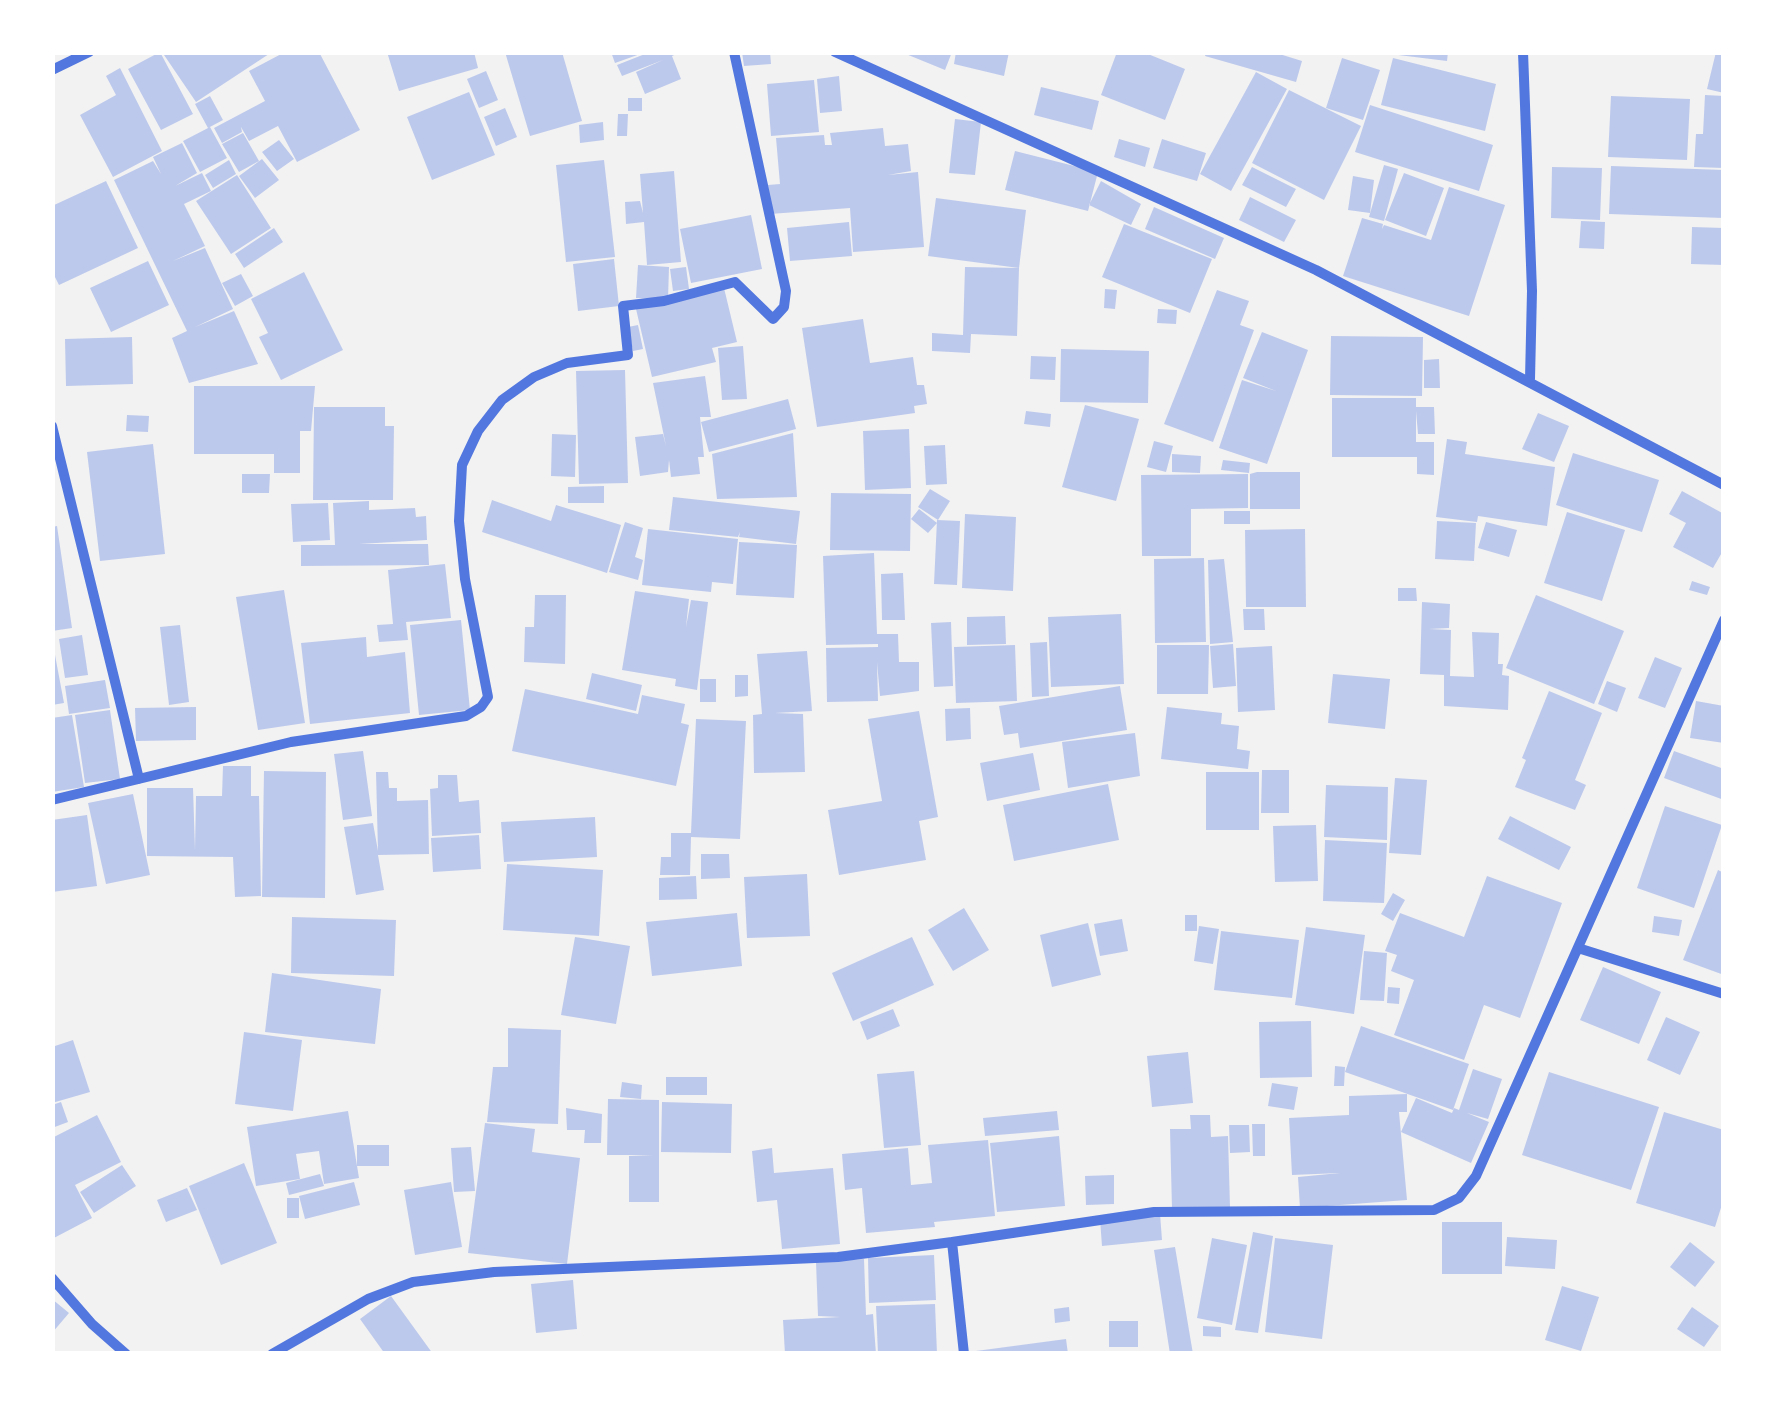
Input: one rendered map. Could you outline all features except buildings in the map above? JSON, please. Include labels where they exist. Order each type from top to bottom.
[{"type":"street","points":[[52,70],[89,52]]},
{"type":"street","points":[[52,800],[291,742],[466,716],[480,707],[488,697],[465,579],[459,522],[462,465],[478,431],[502,400],[534,377],[567,363],[628,354],[623,306],[664,301],[736,282],[772,319],[784,307],[786,290],[734,52]]},
{"type":"street","points":[[835,52],[1316,270],[1530,379],[1724,485]]},
{"type":"street","points":[[1524,52],[1530,379]]},
{"type":"street","points":[[52,426],[139,779]]},
{"type":"street","points":[[272,1354],[368,1298],[413,1282],[494,1272],[838,1257],[1154,1212],[1434,1210],[1459,1198],[1476,1176],[1724,620]]},
{"type":"street","points":[[1578,948],[1724,994]]},
{"type":"street","points":[[952,1242],[964,1354]]},
{"type":"street","points":[[52,1278],[92,1324],[126,1354]]}]
